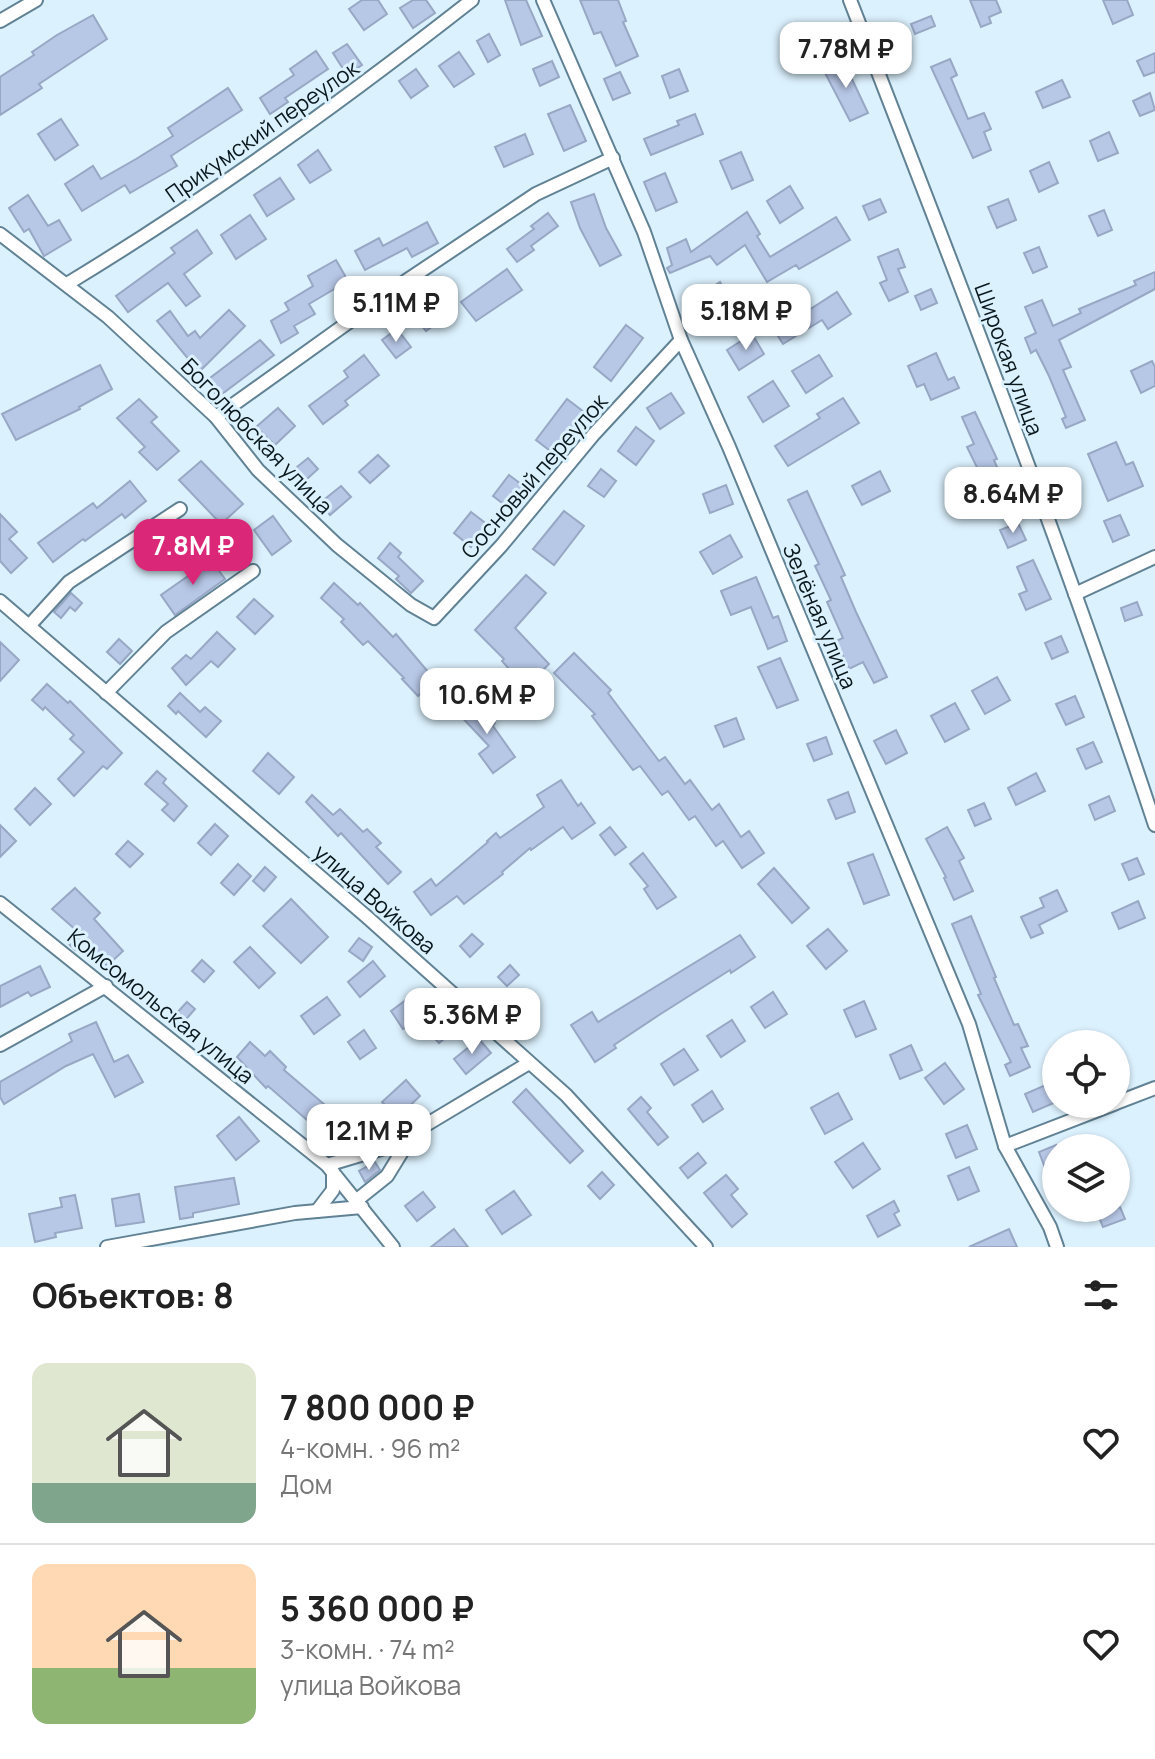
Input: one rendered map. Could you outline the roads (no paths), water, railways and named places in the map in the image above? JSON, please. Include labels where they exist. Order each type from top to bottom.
[{"type":"street","points":[[0,21],[36,0]]},
{"type":"street","name":"Прикумский переулок","points":[[67,284],[161,227],[312,123],[472,0]]},
{"type":"street","name":"Зелёная улица","points":[[543,0],[644,232],[681,340],[729,447],[969,1024],[1005,1146],[1050,1227],[1057,1247]]},
{"type":"street","name":"Широкая улица","points":[[850,0],[1075,594],[1155,825]]},
{"type":"street","points":[[216,417],[406,281],[536,194],[613,158]]},
{"type":"street","name":"Боголюбская улица","points":[[0,234],[108,317],[216,417],[258,470],[337,545],[411,605]]},
{"type":"street","name":"Сосновый переулок","points":[[411,605],[434,618],[468,584],[594,434],[681,340]]},
{"type":"street","points":[[29,626],[69,582],[180,509]]},
{"type":"street","points":[[1075,594],[1155,557]]},
{"type":"street","points":[[106,693],[166,632],[253,571]]},
{"type":"street","name":"улица Войкова","points":[[0,601],[367,917],[566,1095],[706,1247]]},
{"type":"street","name":"Комсомольская улица","points":[[0,903],[330,1169],[393,1247]]},
{"type":"street","points":[[0,1045],[106,986]]},
{"type":"street","points":[[317,1211],[333,1190],[330,1169],[394,1145],[529,1063]]},
{"type":"street","points":[[1130,1098],[1155,1088]]},
{"type":"street","points":[[1005,1146],[1078,1118]]},
{"type":"street","points":[[107,1247],[360,1204],[387,1176],[414,1132]]}]
